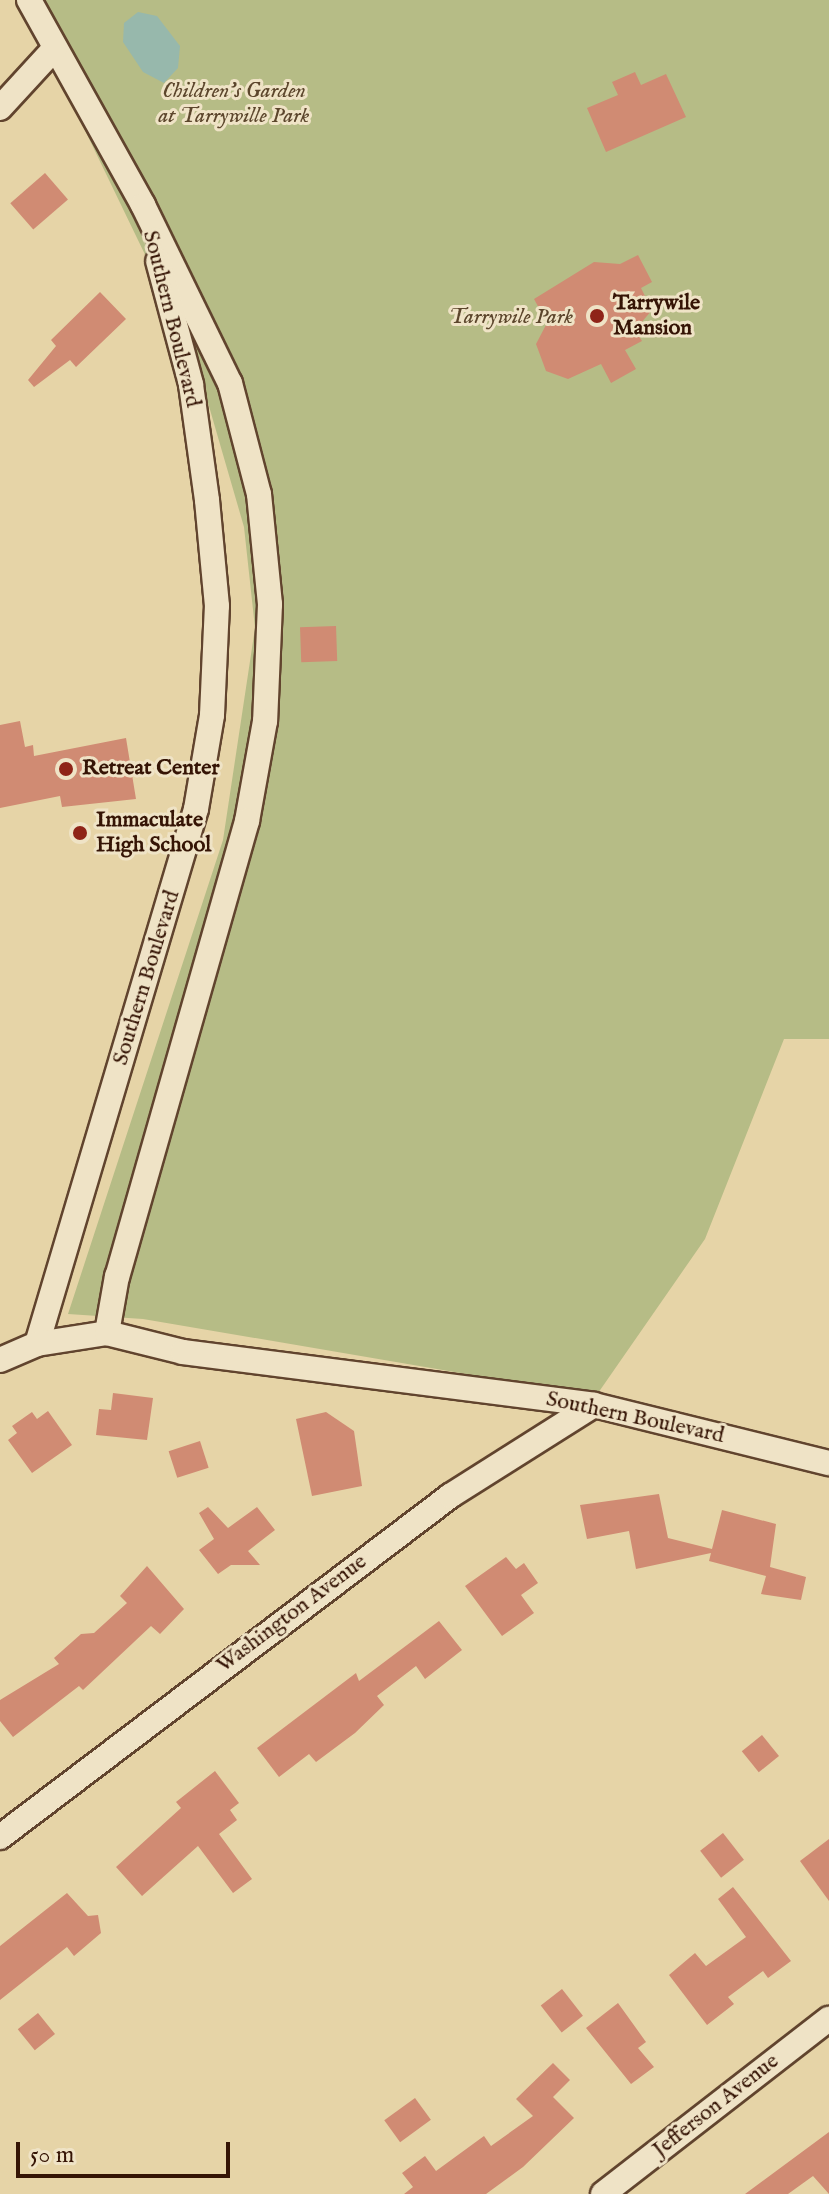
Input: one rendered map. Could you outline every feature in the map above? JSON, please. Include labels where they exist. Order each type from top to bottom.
[{"type":"street","name":"Southern Boulevard","points":[[29,0],[143,205],[230,383],[259,494],[270,604],[265,721],[247,821],[117,1276],[107,1333]]},
{"type":"street","points":[[0,108],[55,48]]},
{"type":"street","name":"Southern Boulevard","points":[[143,205],[191,384],[217,606],[212,715],[196,809],[37,1344],[107,1333],[183,1352],[594,1405],[829,1463]]},
{"type":"street","points":[[0,1360],[37,1344]]},
{"type":"street","name":"Washington Avenue","points":[[0,1837],[450,1496],[594,1405]]},
{"type":"street","name":"Jefferson Avenue","points":[[603,2194],[829,2019]]},
{"type":"green space","name":"Tarrywile Park","points":[[22,0],[829,0],[829,1039],[784,1039],[705,1239],[596,1396],[143,1319],[68,1314],[223,840],[255,628],[244,527],[195,358]]},
{"type":"water","points":[[138,12],[157,16],[180,46],[178,68],[164,83],[143,72],[123,42],[124,23]]},
{"type":"building","points":[[635,72],[641,85],[666,74],[686,117],[606,152],[587,108],[618,95],[612,82]]},
{"type":"building","points":[[45,173],[68,199],[33,230],[10,203]]},
{"type":"building","name":"Tarrywile Mansion","points":[[638,255],[652,282],[641,288],[652,310],[635,330],[642,341],[625,350],[636,369],[611,383],[601,364],[568,379],[546,371],[536,344],[547,323],[534,299],[594,262],[620,264]]},
{"type":"building","points":[[100,292],[126,319],[76,367],[70,360],[34,387],[28,380],[56,346],[51,340]]},
{"type":"building","points":[[336,626],[337,661],[301,662],[300,627]]},
{"type":"building","name":"Retreat Center","points":[[20,721],[25,747],[33,745],[34,756],[126,738],[136,799],[62,807],[60,796],[0,808],[0,725]]},
{"type":"building","points":[[113,1393],[153,1398],[147,1440],[96,1435],[99,1409],[111,1410]]},
{"type":"building","points":[[48,1411],[72,1445],[32,1473],[8,1440],[17,1433],[12,1426],[32,1412],[37,1419]]},
{"type":"building","points":[[326,1412],[354,1431],[362,1486],[312,1496],[296,1419]]},
{"type":"building","points":[[200,1441],[209,1468],[177,1478],[169,1451]]},
{"type":"building","points":[[659,1494],[668,1538],[712,1549],[722,1510],[776,1524],[770,1567],[806,1577],[801,1600],[761,1594],[766,1576],[709,1561],[711,1553],[636,1569],[629,1531],[587,1539],[580,1505]]},
{"type":"building","points":[[208,1507],[228,1528],[257,1507],[275,1530],[248,1551],[260,1565],[231,1565],[218,1574],[199,1550],[214,1539],[199,1513]]},
{"type":"building","points":[[506,1557],[516,1569],[524,1563],[538,1583],[521,1595],[534,1613],[502,1636],[465,1586]]},
{"type":"building","points":[[147,1566],[184,1609],[160,1634],[151,1626],[83,1690],[79,1686],[13,1737],[0,1721],[0,1700],[59,1664],[54,1658],[81,1634],[94,1633],[127,1603],[120,1596]]},
{"type":"building","points":[[439,1621],[462,1650],[425,1679],[416,1666],[377,1696],[384,1705],[355,1733],[316,1762],[309,1754],[279,1777],[257,1748],[356,1673],[359,1681]]},
{"type":"building","points":[[762,1735],[779,1756],[759,1772],[742,1751]]},
{"type":"building","points":[[215,1771],[239,1803],[230,1810],[237,1820],[219,1834],[252,1879],[233,1893],[198,1846],[142,1896],[116,1867],[181,1808],[176,1802]]},
{"type":"building","points":[[723,1833],[744,1860],[721,1878],[700,1851]]},
{"type":"building","points":[[829,1839],[829,1901],[800,1861]]},
{"type":"building","points":[[733,1887],[791,1961],[768,1978],[763,1971],[728,1997],[734,2004],[707,2025],[669,1975],[695,1953],[706,1966],[746,1937],[718,1899]]},
{"type":"building","points":[[67,1893],[88,1916],[98,1915],[101,1933],[74,1956],[67,1947],[0,2000],[0,1946]]},
{"type":"building","points":[[562,1989],[583,2016],[562,2032],[541,2006]]},
{"type":"building","points":[[618,2003],[646,2042],[638,2048],[654,2067],[631,2084],[586,2028]]},
{"type":"building","points":[[38,2013],[55,2034],[35,2050],[18,2029]]},
{"type":"building","points":[[553,2063],[570,2080],[553,2097],[574,2118],[523,2167],[486,2194],[404,2194],[413,2187],[402,2173],[425,2156],[436,2171],[484,2136],[491,2146],[533,2116],[516,2099]]},
{"type":"building","points":[[415,2098],[431,2120],[400,2142],[384,2120]]},
{"type":"building","points":[[829,2132],[829,2194],[813,2176],[788,2194],[745,2194]]},
{"type":"place","name":"Tarrywile Mansion","points":[[597,316]]},
{"type":"place","name":"Retreat Center","points":[[66,769]]},
{"type":"place","name":"Immaculate High School","points":[[80,833]]},
{"type":"park label","name":"Children's Garden at Tarrywille Park","points":[[234,104]]}]
